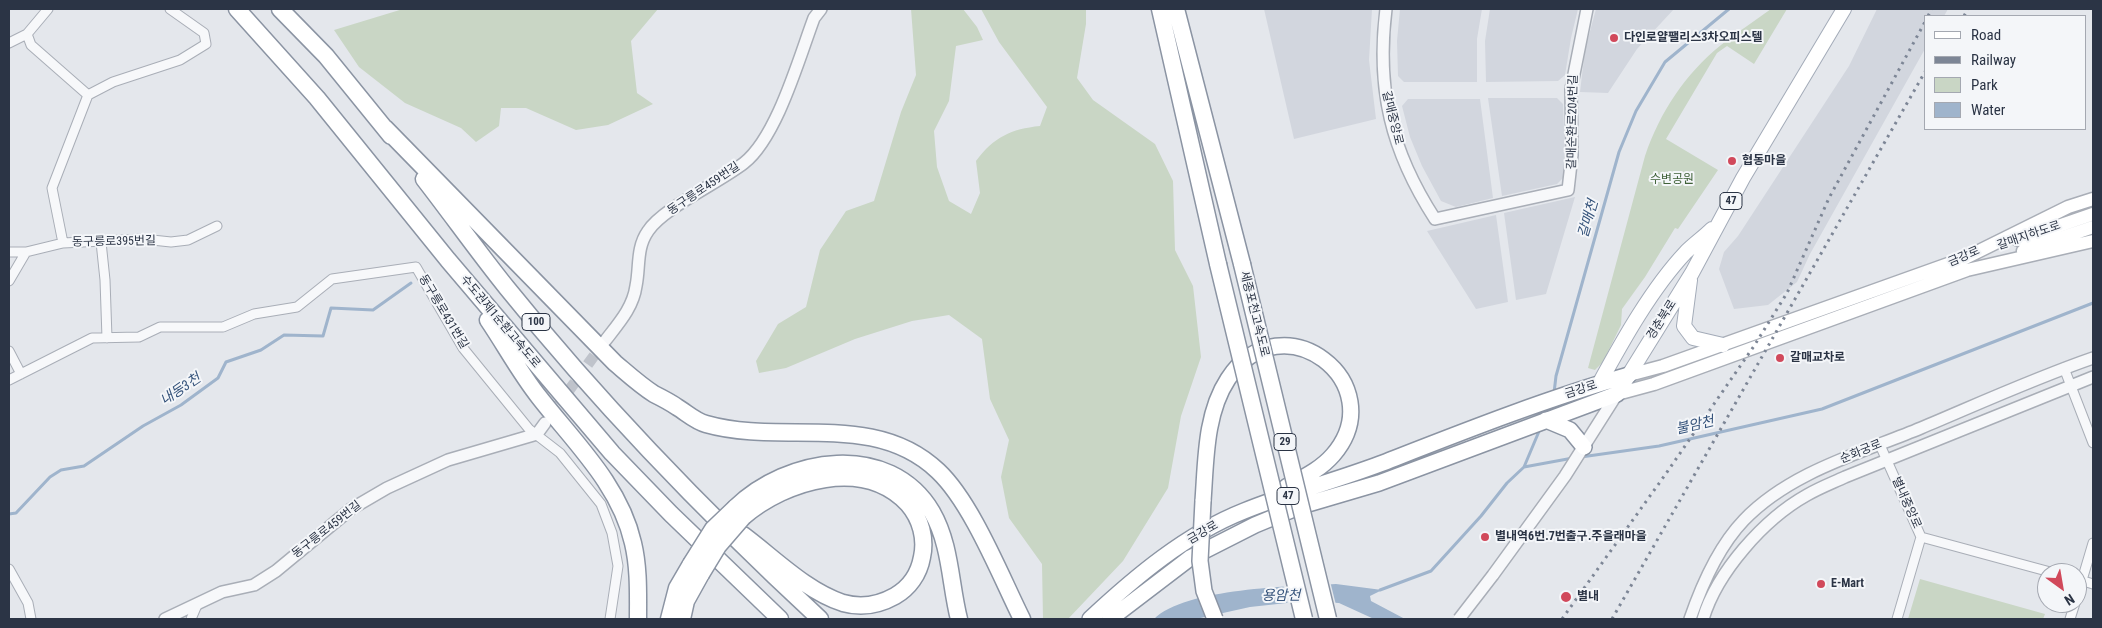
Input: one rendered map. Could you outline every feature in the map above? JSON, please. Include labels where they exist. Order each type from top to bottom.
[{"type":"highway","name":"수도권제1순환고속도로","points":[[237,9],[317,98],[448,260],[612,453],[671,514],[780,619]]},
{"type":"highway","name":"100","points":[[280,9],[326,56],[385,128],[507,288],[591,386],[753,557],[820,619]]},
{"type":"highway","name":"세종포천고속도로","points":[[1160,9],[1218,264],[1304,619]]},
{"type":"highway","name":"세종포천고속도로","points":[[1176,9],[1242,264],[1328,619]]},
{"type":"highway","points":[[385,128],[615,363],[637,382],[690,416],[705,424],[754,433],[814,431],[865,436],[898,444],[928,461],[940,473],[963,503],[1022,619]]},
{"type":"highway","points":[[448,260],[537,395],[606,480],[622,512],[633,542],[638,571],[638,619]]},
{"type":"highway","points":[[1216,619],[1204,591],[1200,561],[1209,434],[1216,404],[1228,380],[1248,357],[1264,348],[1287,346],[1312,351],[1328,361],[1341,377],[1349,395],[1350,415],[1344,438],[1332,457],[1316,470],[1243,511]]},
{"type":"highway","name":"금강로","points":[[1090,619],[1134,580],[1176,548],[1243,511],[1354,474],[1508,415],[1629,375]]},
{"type":"highway","name":"금강로","points":[[1110,619],[1190,558],[1225,538],[1301,506],[1379,483],[1617,394]]},
{"type":"highway","points":[[1546,420],[1570,430],[1584,447]]},
{"type":"highway","points":[[669,619],[677,588],[718,546],[739,512],[771,481],[811,466],[848,464],[892,475],[914,490],[932,512],[946,546],[959,619]]},
{"type":"highway","points":[[701,504],[799,578],[843,603],[866,606],[888,600],[900,594],[912,582],[921,560],[923,535],[919,520],[912,508],[900,495],[869,481],[837,478],[799,485],[739,512]]},
{"type":"highway","points":[[682,619],[696,569]]},
{"type":"main road","name":"경춘북로","points":[[1617,394],[1692,273],[1718,224],[1844,9]]},
{"type":"main road","name":"금강로","points":[[1617,394],[1654,384],[1966,264],[2068,207],[2093,199]]},
{"type":"main road","name":"갈매지하도로","points":[[1966,264],[2093,214]]},
{"type":"main road","points":[[1600,384],[1640,317],[1670,272],[1687,251],[1718,224]]},
{"type":"main road","name":"갈매지하도로","points":[[1966,264],[2093,227]]},
{"type":"main road","name":"금강로","points":[[1629,375],[1966,264],[2093,241]]},
{"type":"main road","points":[[1692,273],[1684,326],[1693,338],[1723,345]]},
{"type":"street","points":[[9,43],[27,34],[48,9]]},
{"type":"street","points":[[63,243],[52,188],[88,96],[113,82],[180,60],[206,44],[204,33],[170,9]]},
{"type":"street","name":"동구릉로459번길","points":[[605,341],[629,310],[636,286],[638,253],[648,230],[673,209],[745,162],[774,124],[814,18],[821,9]]},
{"type":"street","name":"갈매중앙로","points":[[1386,9],[1381,64],[1384,91],[1397,142],[1409,174],[1435,219]]},
{"type":"street","name":"갈매순환로204번길","points":[[1435,219],[1568,190],[1572,155],[1571,89],[1587,9]]},
{"type":"street","points":[[27,34],[31,45],[88,96]]},
{"type":"street","name":"동구릉로395번길","points":[[9,252],[26,252],[63,243],[143,238],[171,242],[188,240],[217,226]]},
{"type":"street","points":[[101,242],[105,280],[107,338]]},
{"type":"street","points":[[10,277],[26,252]]},
{"type":"street","name":"동구릉로431번길","points":[[9,380],[92,338],[139,337],[160,327],[224,327],[254,314],[297,307],[332,279],[416,267],[463,348],[529,428],[537,434]]},
{"type":"street","points":[[9,351],[21,374]]},
{"type":"street","name":"순화궁로","points":[[1690,619],[1700,592],[1723,547],[1743,520],[1766,501],[1796,481],[1880,444],[2064,368],[2093,358]]},
{"type":"street","points":[[2064,368],[2093,443]]},
{"type":"street","name":"순화궁로","points":[[1703,619],[1718,584],[1736,558],[1778,516],[1806,496],[2093,377]]},
{"type":"street","name":"경춘북로","points":[[1459,619],[1494,575],[1565,476],[1617,394]]},
{"type":"street","points":[[545,424],[537,434],[560,454],[601,504],[612,533],[618,566],[610,619]]},
{"type":"street","name":"동구릉로459번길","points":[[165,619],[222,592],[254,585],[276,571],[352,509],[387,488],[448,460],[537,434]]},
{"type":"street","name":"별내중앙로","points":[[1880,444],[1921,537],[1897,619]]},
{"type":"street","points":[[1921,537],[2037,568]]},
{"type":"street","points":[[2085,563],[2093,543]]},
{"type":"street","points":[[9,569],[28,603],[31,619]]},
{"type":"street","points":[[1681,619],[1700,592]]},
{"type":"street","points":[[191,619],[197,605]]},
{"type":"shaded area","points":[[1264,9],[1372,9],[1369,60],[1376,119],[1294,139]]},
{"type":"shaded area","points":[[1400,9],[1482,9],[1477,39],[1477,82],[1404,82],[1398,76],[1397,41]]},
{"type":"shaded area","points":[[1490,9],[1578,9],[1565,75],[1558,81],[1486,82],[1485,41]]},
{"type":"shaded area","name":"다인로얄팰리스3차오피스텔","points":[[1596,9],[1674,9],[1637,49],[1608,93],[1580,92],[1585,50]]},
{"type":"shaded area","points":[[1877,9],[1948,9],[1945,15],[1924,15],[1924,51],[1810,254],[1797,282],[1768,305],[1734,309],[1719,269],[1724,252],[1738,236],[1849,66]]},
{"type":"shaded area","points":[[1488,98],[1557,98],[1563,104],[1565,154],[1563,178],[1557,184],[1502,196]]},
{"type":"shaded area","points":[[1408,99],[1480,99],[1493,198],[1456,207],[1441,201],[1422,166],[1410,137],[1402,106]]},
{"type":"shaded area","points":[[1575,197],[1546,294],[1516,300],[1504,213]]},
{"type":"shaded area","points":[[1496,215],[1508,302],[1476,309],[1427,231]]},
{"type":"green space","points":[[403,9],[658,9],[631,41],[637,93],[653,104],[608,125],[576,130],[526,108],[501,108],[499,126],[476,142],[461,128],[405,103],[359,67],[334,30]]},
{"type":"green space","points":[[911,9],[963,9],[977,27],[983,40],[956,46],[949,101],[934,131],[937,167],[949,201],[971,214],[980,193],[976,161],[990,146],[1004,136],[1020,129],[1040,126],[1047,107],[999,42],[981,9],[1086,9],[1086,24],[1077,78],[1093,100],[1155,144],[1173,181],[1175,250],[1193,286],[1201,357],[1181,416],[1168,488],[1123,561],[1068,619],[1043,619],[1042,564],[1009,518],[1001,477],[1009,440],[990,399],[982,339],[949,315],[912,321],[855,339],[786,368],[759,373],[756,361],[778,324],[806,307],[820,250],[846,211],[874,201],[901,112],[916,75]]},
{"type":"green space","name":"수변공원","points":[[1771,9],[1787,9],[1754,64],[1727,46],[1717,53],[1666,139],[1718,170],[1678,229],[1675,228],[1645,277],[1622,309],[1621,325],[1603,362],[1595,370],[1588,368],[1645,156],[1658,124],[1675,95],[1696,68],[1721,45]]},
{"type":"green space","points":[[1920,579],[2045,614],[2043,619],[1908,619]]},
{"type":"water","name":"용암천","points":[[1336,584],[1382,590],[1370,596],[1371,601],[1405,619],[1374,619],[1339,603],[1305,601],[1250,607],[1196,619],[1154,619],[1169,609],[1189,601],[1214,595],[1268,588]]},
{"type":"pier","points":[[1330,581],[1336,605],[1305,603],[1288,605],[1283,584]]},
{"type":"waterway","name":"갈매천","points":[[1554,393],[1556,376],[1619,152],[1636,111],[1665,62],[1729,9]]},
{"type":"waterway","name":"내동3천","points":[[9,514],[16,513],[50,477],[61,470],[84,466],[143,426],[181,405],[218,378],[226,362],[261,350],[284,335],[323,336],[331,308],[373,310],[411,283]]},
{"type":"waterway","name":"불암천","points":[[1581,457],[1659,446],[1822,409],[2093,303]]},
{"type":"waterway","name":"갈매천","points":[[1524,467],[1540,429]]},
{"type":"waterway","name":"불암천","points":[[1380,590],[1431,571],[1481,516],[1507,483],[1524,467],[1573,458]]},
{"type":"tunnel","points":[[549,418],[604,342]]},
{"type":"railway","points":[[1929,15],[1932,9]]},
{"type":"railway","points":[[1965,15],[1968,9]]},
{"type":"railway","points":[[1562,619],[1665,475],[1754,346],[1787,293],[1829,198],[1924,24]]},
{"type":"railway","points":[[1612,619],[1924,73]]},
{"type":"place","name":"다인로얄팰리스3차오피스텔","points":[[1614,38]]},
{"type":"place","name":"협동마을","points":[[1732,161]]},
{"type":"place","name":"갈매교차로","points":[[1780,358]]},
{"type":"place","name":"별내역6번.7번출구.주을래마을","points":[[1485,537]]},
{"type":"place","name":"E-Mart","points":[[1821,584]]},
{"type":"place","name":"별내","points":[[1566,597]]}]
